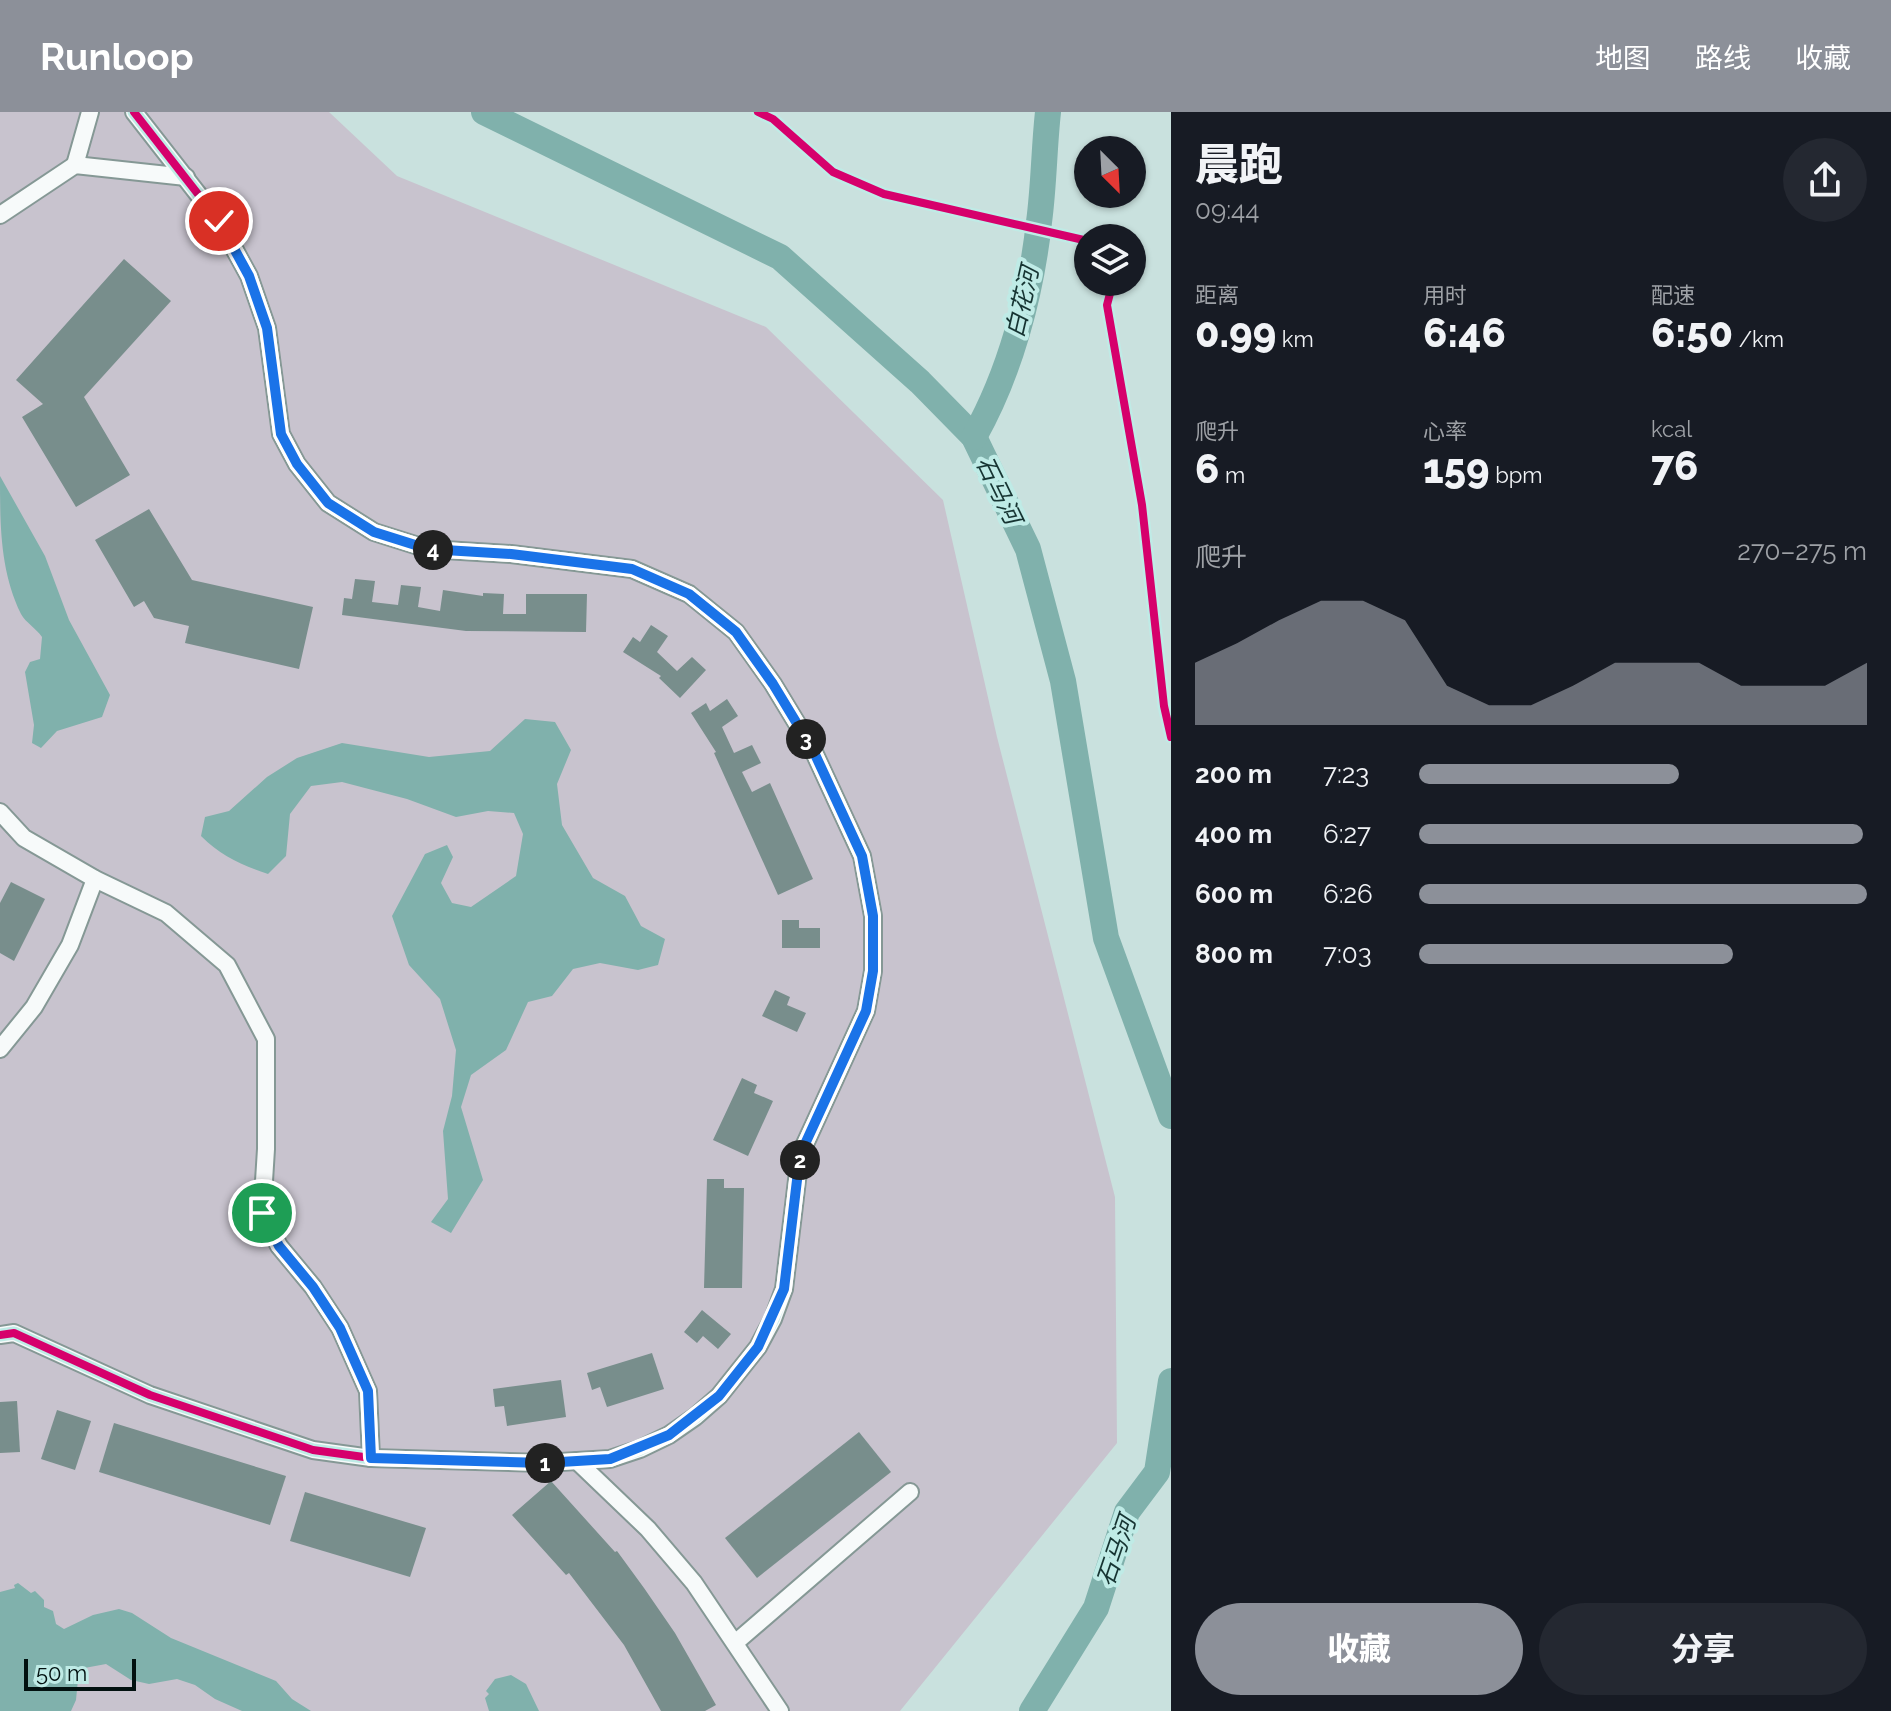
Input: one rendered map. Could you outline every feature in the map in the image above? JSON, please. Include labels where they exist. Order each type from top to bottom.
[{"type":"street","points":[[75,165],[90,112]]},
{"type":"street","points":[[0,1335],[14,1333],[150,1395],[313,1450],[371,1458],[544,1463],[610,1459],[640,1449],[669,1435],[719,1396],[740,1373],[773,1319],[784,1289],[800,1155],[866,1011],[873,971],[873,916],[862,856],[813,750],[773,684],[736,632],[689,594],[632,569],[511,554],[428,549],[374,532],[328,503],[297,464],[281,434],[267,328],[249,276],[219,221],[134,112]]},
{"type":"street","points":[[0,215],[75,165],[186,177]]},
{"type":"street","points":[[0,812],[24,838],[95,879],[166,913],[227,965],[266,1039],[266,1149],[262,1213],[279,1246],[313,1287],[340,1328],[368,1391],[371,1458]]},
{"type":"street","points":[[0,1049],[34,1007],[70,945],[95,879]]},
{"type":"street","points":[[577,1461],[648,1529],[694,1583],[780,1711]]},
{"type":"street","points":[[735,1643],[910,1492]]},
{"type":"shaded area","points":[[0,112],[329,112],[397,176],[766,327],[943,500],[997,737],[1115,1197],[1117,1443],[900,1711],[0,1711]]},
{"type":"water","points":[[0,476],[45,556],[69,620],[110,695],[102,717],[57,731],[41,748],[32,743],[34,725],[25,672],[30,662],[40,659],[42,637],[21,614],[9,581],[1,530]]},
{"type":"water","points":[[525,719],[555,722],[571,750],[557,784],[562,825],[593,878],[625,896],[641,926],[665,939],[658,965],[638,970],[600,963],[573,969],[552,996],[528,1002],[506,1050],[471,1075],[461,1107],[483,1180],[451,1233],[431,1222],[448,1199],[443,1131],[452,1096],[456,1050],[440,999],[409,965],[392,916],[425,854],[447,845],[453,857],[441,883],[452,903],[471,907],[516,876],[523,834],[514,813],[488,811],[456,817],[407,799],[342,782],[311,786],[290,814],[286,856],[268,874],[232,859],[201,836],[205,817],[229,811],[267,777],[297,758],[342,743],[429,757],[490,751]]},
{"type":"water","points":[[18,1583],[31,1593],[35,1591],[44,1600],[44,1607],[53,1611],[56,1624],[64,1629],[93,1615],[119,1609],[132,1613],[171,1638],[276,1681],[292,1699],[311,1711],[242,1711],[215,1699],[195,1685],[177,1679],[149,1684],[131,1680],[106,1664],[79,1669],[76,1700],[71,1711],[0,1711],[0,1592],[15,1588],[14,1585]]},
{"type":"water","points":[[511,1675],[526,1684],[539,1711],[489,1711],[485,1698],[489,1694],[486,1691],[495,1679]]},
{"type":"building","points":[[124,259],[171,301],[84,397],[130,475],[76,507],[22,417],[43,404],[16,380]]},
{"type":"building","points":[[149,509],[192,580],[313,607],[299,669],[185,643],[189,626],[154,618],[144,601],[134,607],[95,540]]},
{"type":"building","points":[[355,579],[375,581],[372,602],[398,605],[401,585],[421,587],[418,607],[440,611],[443,590],[483,596],[483,593],[504,594],[503,614],[526,614],[526,594],[587,594],[586,632],[466,631],[342,615],[344,598],[352,599]]},
{"type":"building","points":[[651,625],[668,636],[657,652],[677,671],[692,657],[706,670],[680,698],[659,678],[661,676],[623,652],[633,637],[640,642]]},
{"type":"building","points":[[727,699],[738,716],[722,727],[734,753],[752,745],[761,763],[742,772],[752,792],[770,783],[813,879],[778,895],[716,752],[691,713],[706,703],[710,711]]},
{"type":"building","points":[[11,882],[45,899],[14,961],[0,953],[0,903]]},
{"type":"building","points":[[782,920],[799,920],[799,928],[820,928],[820,948],[782,948]]},
{"type":"building","points":[[775,990],[790,997],[787,1005],[806,1013],[797,1032],[762,1016]]},
{"type":"building","points":[[742,1078],[757,1085],[754,1093],[773,1101],[748,1156],[713,1140]]},
{"type":"building","points":[[707,1179],[724,1179],[724,1188],[744,1188],[742,1288],[704,1288]]},
{"type":"building","points":[[702,1310],[731,1334],[718,1349],[703,1336],[697,1343],[684,1332]]},
{"type":"building","points":[[652,1353],[664,1389],[607,1407],[600,1387],[592,1390],[587,1373]]},
{"type":"building","points":[[561,1380],[566,1417],[507,1426],[504,1406],[495,1407],[493,1389]]},
{"type":"building","points":[[17,1401],[20,1452],[0,1453],[0,1402]]},
{"type":"building","points":[[57,1410],[91,1421],[75,1470],[41,1459]]},
{"type":"building","points":[[114,1423],[286,1476],[270,1525],[99,1472]]},
{"type":"building","points":[[859,1432],[891,1472],[757,1578],[725,1538]]},
{"type":"building","points":[[551,1481],[617,1551],[675,1633],[716,1705],[705,1711],[661,1711],[624,1645],[569,1573],[566,1575],[512,1515]]},
{"type":"building","points":[[305,1492],[426,1528],[410,1577],[290,1541]]},
{"type":"waterway","name":"石马河","points":[[484,112],[780,257],[920,382],[974,437],[1028,549],[1063,681],[1106,938],[1171,1116]]},
{"type":"waterway","name":"白花河","points":[[974,437],[1008,360],[1031,277],[1042,194],[1048,112]]},
{"type":"waterway","name":"石马河","points":[[1032,1711],[1096,1608],[1127,1512],[1157,1472],[1171,1381]]},
{"type":"cycle path","points":[[0,1335],[14,1333],[150,1395],[313,1450],[371,1458],[544,1463],[610,1459],[640,1449],[669,1435],[719,1396],[758,1347],[773,1319],[784,1289],[800,1155],[866,1011],[873,971],[873,916],[862,856],[813,750],[773,684],[736,632],[689,594],[632,569],[511,554],[428,549],[374,532],[328,503],[297,464],[281,434],[267,328],[249,276],[219,221],[134,112]]},
{"type":"cycle path","points":[[758,112],[773,119],[833,172],[884,194],[1074,238]]},
{"type":"cycle path","points":[[1109,296],[1107,305],[1142,505],[1164,706],[1171,737]]},
{"type":"route","points":[[219,221],[249,276],[267,328],[281,434],[297,464],[328,503],[374,532],[428,549],[511,554],[632,569],[689,594],[736,632],[773,684],[813,750],[862,856],[873,916],[873,971],[866,1011],[800,1155],[784,1289],[773,1319],[740,1373],[695,1417],[669,1435],[610,1459],[544,1463],[371,1458],[368,1391],[340,1328],[313,1287],[279,1246],[262,1213]]}]
